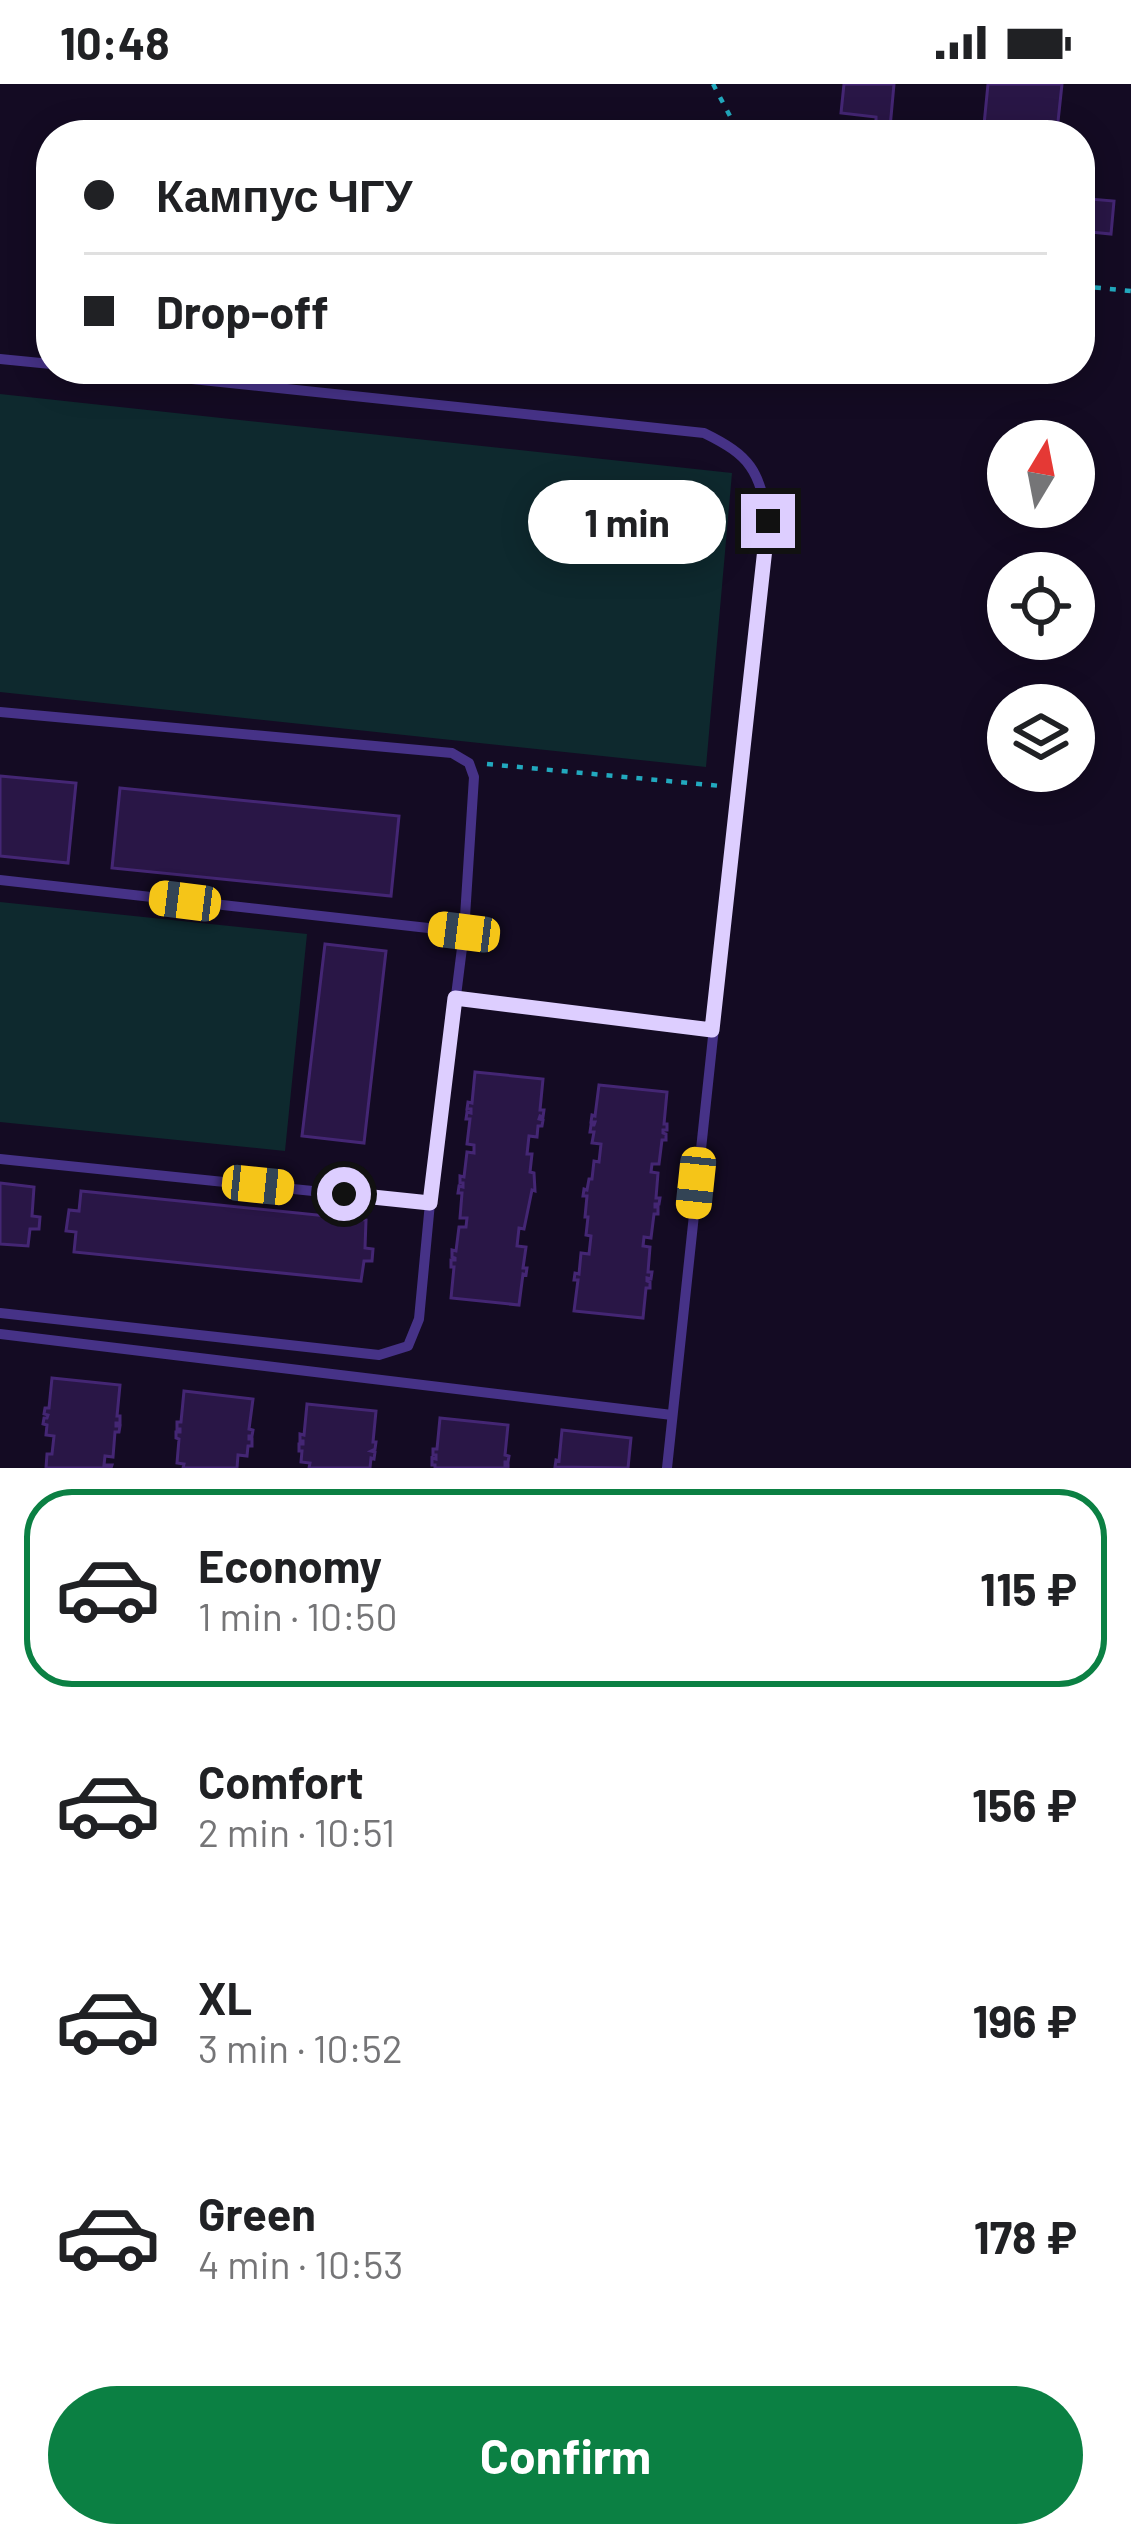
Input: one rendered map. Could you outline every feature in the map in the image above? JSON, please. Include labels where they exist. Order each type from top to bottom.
[{"type":"lane","points":[[0,359],[36,363]]},
{"type":"lane","points":[[239,384],[704,433],[727,444],[753,468],[762,490],[768,521],[667,1468]]},
{"type":"lane","points":[[0,712],[452,753],[470,763],[474,777],[464,932],[419,1319],[408,1346],[379,1355],[0,1313]]},
{"type":"lane","points":[[0,880],[464,932]]},
{"type":"lane","points":[[455,998],[712,1030]]},
{"type":"lane","points":[[0,1159],[430,1203]]},
{"type":"lane","points":[[0,1334],[672,1415]]},
{"type":"path","points":[[713,84],[732,120]]},
{"type":"path","points":[[1095,287],[1131,290]]},
{"type":"path","points":[[470,763],[738,788]]},
{"type":"green space","points":[[0,394],[732,473],[706,767],[0,692]]},
{"type":"green space","points":[[0,902],[307,934],[285,1151],[0,1122]]},
{"type":"building","points":[[844,84],[894,84],[891,120],[841,113]]},
{"type":"building","points":[[988,84],[1062,84],[1058,120],[984,120]]},
{"type":"building","points":[[1095,199],[1114,201],[1111,234],[1095,232]]},
{"type":"building","points":[[0,776],[76,783],[68,863],[0,856]]},
{"type":"building","points":[[120,788],[399,816],[391,896],[112,868]]},
{"type":"building","points":[[325,944],[386,951],[364,1143],[302,1136]]},
{"type":"building","points":[[475,1072],[543,1079],[542,1126],[538,1126],[537,1137],[529,1136],[527,1154],[532,1154],[535,1191],[524,1229],[519,1228],[517,1246],[526,1247],[523,1268],[527,1268],[519,1305],[451,1298],[452,1250],[456,1251],[459,1227],[466,1227],[467,1218],[460,1218],[460,1176],[464,1177],[467,1152],[474,1153],[474,1145],[467,1144],[470,1119],[466,1119],[467,1112],[471,1113],[467,1109],[468,1102],[472,1103]]},
{"type":"building","points":[[599,1085],[667,1092],[666,1140],[662,1140],[659,1164],[652,1164],[651,1172],[658,1173],[658,1214],[654,1214],[651,1238],[644,1237],[643,1246],[650,1247],[648,1272],[652,1272],[651,1279],[647,1278],[650,1288],[646,1288],[643,1318],[574,1311],[575,1273],[579,1274],[581,1253],[589,1254],[591,1236],[586,1235],[587,1196],[583,1196],[594,1161],[599,1162],[601,1144],[592,1143],[594,1132],[590,1132]]},
{"type":"building","points":[[0,1183],[34,1187],[32,1216],[40,1217],[39,1229],[30,1229],[28,1246],[0,1244]]},
{"type":"building","points":[[81,1191],[366,1220],[365,1248],[373,1249],[372,1261],[364,1261],[361,1281],[74,1252],[76,1232],[66,1231],[69,1210],[79,1211]]},
{"type":"building","points":[[52,1378],[120,1385],[119,1432],[115,1432],[113,1457],[105,1456],[104,1465],[111,1468],[46,1468],[54,1436],[46,1435],[43,1424]]},
{"type":"building","points":[[184,1391],[253,1399],[252,1446],[247,1456],[238,1455],[237,1468],[183,1468],[184,1464],[177,1463],[176,1432],[180,1432],[177,1422],[181,1422]]},
{"type":"building","points":[[307,1404],[376,1411],[370,1468],[309,1468],[310,1463],[301,1462],[300,1434],[304,1435]]},
{"type":"building","points":[[440,1418],[508,1425],[508,1468],[435,1468],[432,1458],[436,1459],[433,1449],[437,1449]]},
{"type":"building","points":[[562,1430],[631,1438],[628,1468],[555,1467]]},
{"type":"route","points":[[344,1194],[430,1203],[455,998],[712,1030],[768,521]]}]
